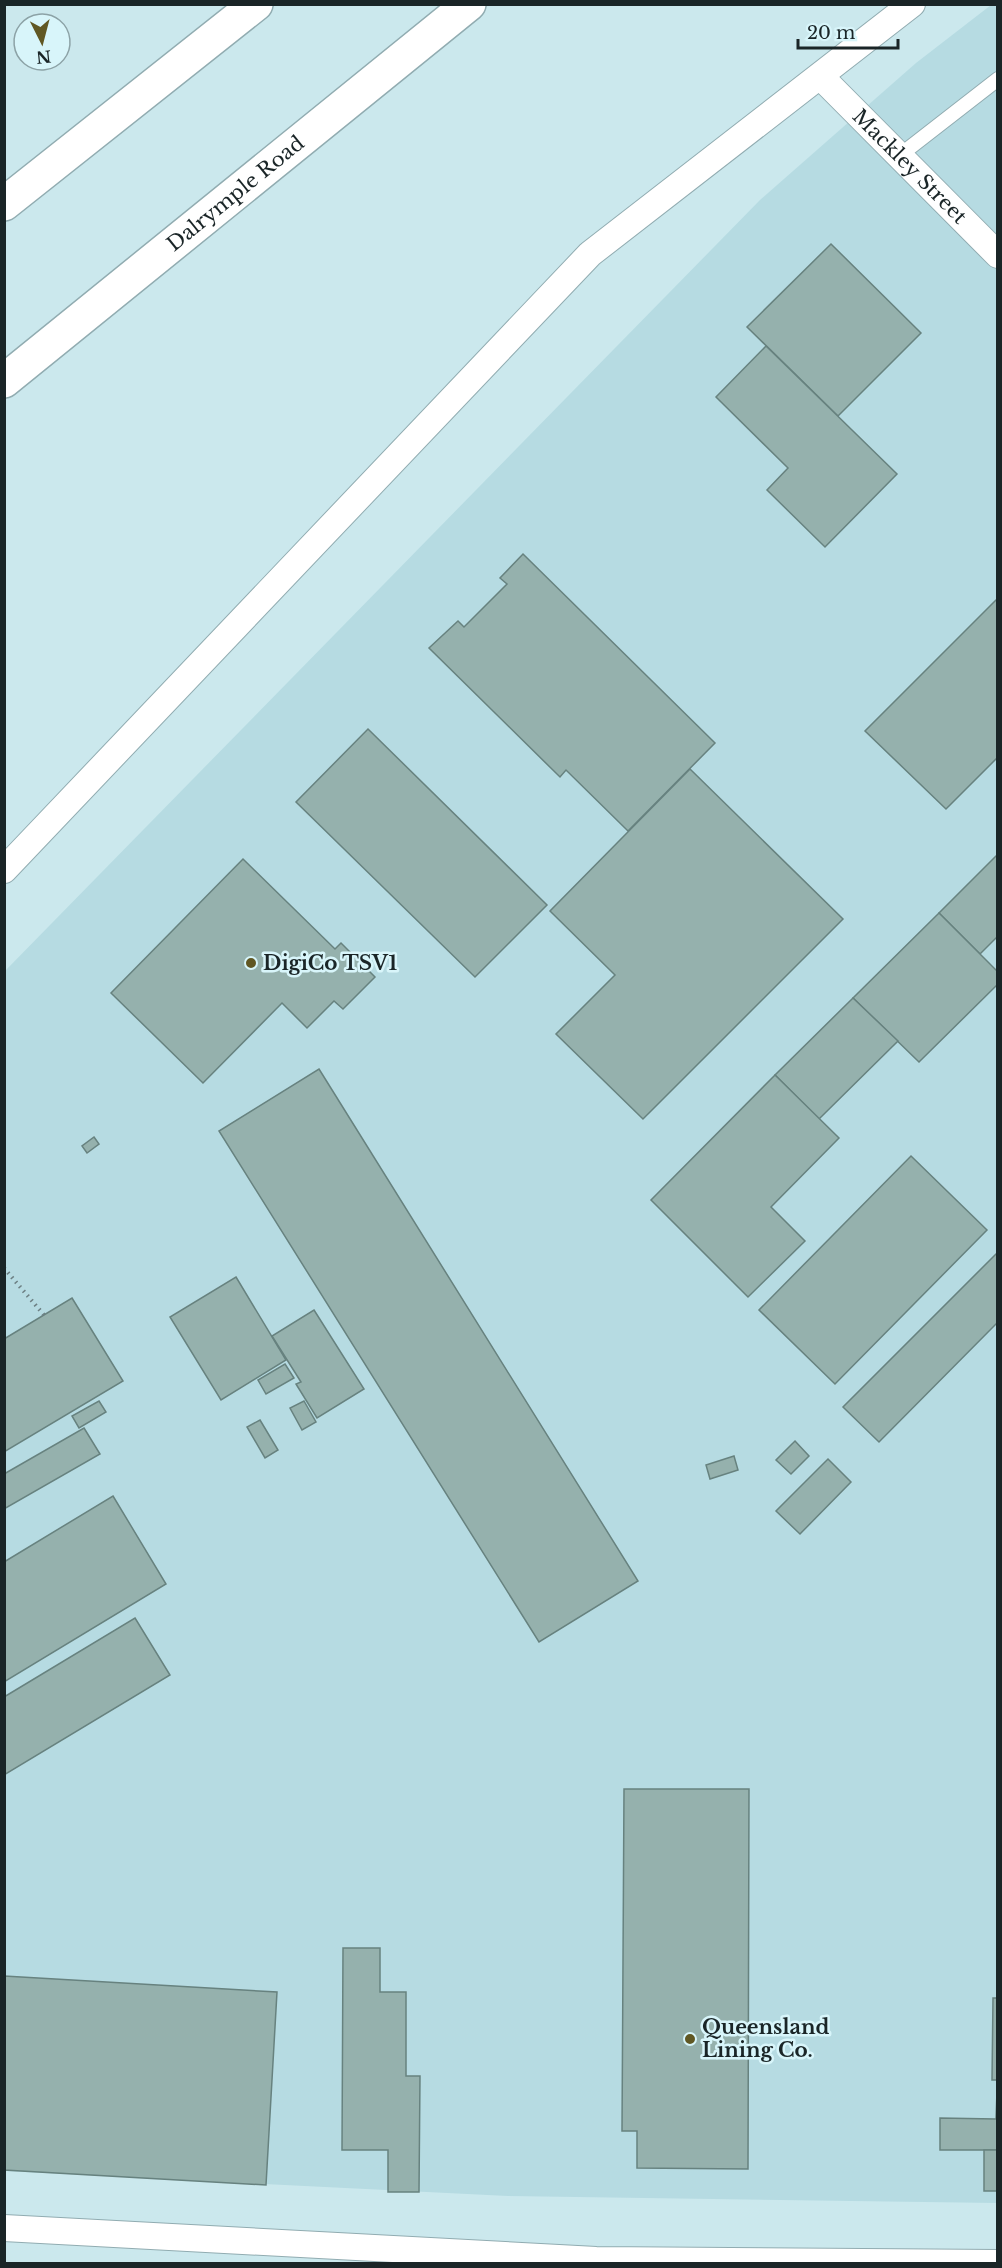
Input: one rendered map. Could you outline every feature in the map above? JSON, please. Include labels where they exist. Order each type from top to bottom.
[{"type":"main road","points":[[4,204],[256,4]]},
{"type":"main road","name":"Dalrymple Road","points":[[4,381],[469,4]]},
{"type":"street","points":[[4,870],[590,254],[821,77],[912,4]]},
{"type":"street","name":"Mackley Street","points":[[821,77],[998,255]]},
{"type":"street","points":[[4,2228],[596,2260],[998,2264]]},
{"type":"lane","points":[[899,156],[998,79]]},
{"type":"path","points":[[4,1268],[44,1315]]},
{"type":"shaded area","points":[[991,5],[997,5],[997,2203],[508,2196],[5,2171],[4,972],[760,200],[916,63]]},
{"type":"building","points":[[831,244],[921,333],[838,416],[747,327]]},
{"type":"building","points":[[766,346],[897,474],[825,547],[767,490],[788,468],[716,397]]},
{"type":"building","points":[[523,554],[715,743],[628,831],[566,770],[560,777],[429,648],[458,621],[464,627],[507,584],[500,578]]},
{"type":"building","points":[[998,598],[998,757],[946,809],[865,731]]},
{"type":"building","points":[[368,729],[547,905],[475,977],[296,802]]},
{"type":"building","points":[[690,769],[843,919],[643,1119],[556,1034],[615,975],[550,911]]},
{"type":"building","points":[[998,854],[998,936],[980,954],[939,913]]},
{"type":"building","name":"DigiCo TSV1","points":[[243,859],[335,949],[341,943],[375,977],[343,1009],[334,1001],[307,1028],[282,1003],[203,1083],[111,993]]},
{"type":"building","points":[[939,913],[998,972],[998,984],[919,1062],[853,998]]},
{"type":"building","points":[[853,998],[898,1041],[819,1119],[775,1075]]},
{"type":"building","points":[[319,1069],[638,1581],[539,1642],[219,1131]]},
{"type":"building","points":[[775,1075],[839,1138],[771,1207],[805,1241],[748,1297],[651,1200]]},
{"type":"building","points":[[94,1137],[99,1144],[87,1153],[82,1146]]},
{"type":"building","points":[[911,1156],[987,1230],[835,1384],[759,1310]]},
{"type":"building","points":[[998,1252],[998,1322],[879,1442],[843,1407]]},
{"type":"building","points":[[236,1277],[286,1360],[221,1400],[170,1317]]},
{"type":"building","points":[[72,1298],[123,1381],[4,1452],[4,1339]]},
{"type":"building","points":[[314,1310],[364,1389],[317,1418],[296,1384],[301,1382],[272,1336]]},
{"type":"building","points":[[285,1364],[294,1378],[266,1394],[258,1380]]},
{"type":"building","points":[[99,1401],[106,1412],[79,1428],[72,1416]]},
{"type":"building","points":[[304,1401],[316,1422],[302,1430],[290,1408]]},
{"type":"building","points":[[260,1420],[278,1450],[265,1458],[247,1427]]},
{"type":"building","points":[[84,1428],[100,1454],[4,1509],[4,1474]]},
{"type":"building","points":[[795,1441],[809,1456],[791,1474],[776,1460]]},
{"type":"building","points":[[734,1456],[738,1470],[710,1479],[706,1465]]},
{"type":"building","points":[[828,1459],[851,1482],[800,1534],[776,1511]]},
{"type":"building","points":[[113,1496],[166,1584],[4,1682],[4,1562]]},
{"type":"building","points":[[135,1618],[170,1675],[4,1775],[4,1697]]},
{"type":"building","points":[[624,1789],[749,1789],[748,2169],[637,2168],[637,2131],[622,2131]]},
{"type":"building","points":[[343,1948],[380,1948],[380,1992],[406,1992],[406,2076],[420,2076],[419,2192],[388,2192],[388,2150],[342,2150]]},
{"type":"building","points":[[4,1976],[277,1992],[266,2185],[4,2170]]},
{"type":"building","points":[[993,1998],[998,1998],[998,2080],[992,2080]]},
{"type":"building","points":[[997,2091],[998,2150],[940,2150],[940,2118],[996,2119]]},
{"type":"building","points":[[984,2150],[998,2150],[998,2191],[984,2191]]},
{"type":"place","name":"DigiCo TSV1","points":[[251,963]]},
{"type":"place","name":"Queensland Lining Co.","points":[[690,2039]]}]
